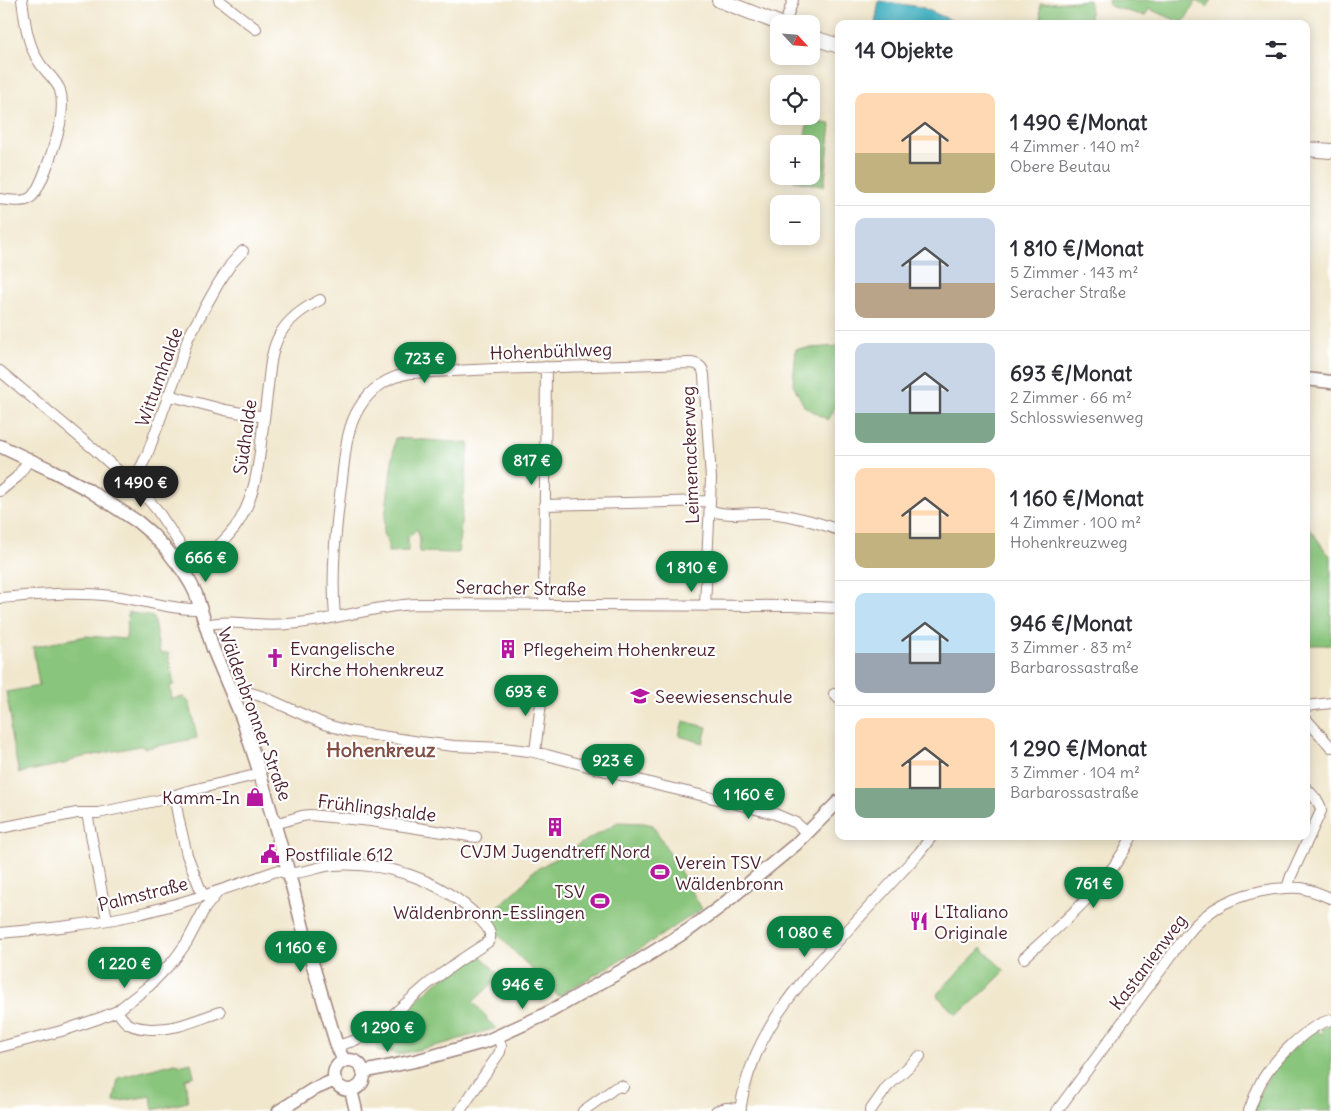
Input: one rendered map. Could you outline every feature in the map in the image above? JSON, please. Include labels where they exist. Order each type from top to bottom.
[{"type":"main road","points":[[719,0],[770,20]]},
{"type":"main road","points":[[820,40],[835,45]]},
{"type":"main road","points":[[1310,149],[1331,151]]},
{"type":"street","points":[[0,199],[25,200],[34,195],[44,174],[60,123],[61,104],[59,88],[42,68],[31,48],[22,0]]},
{"type":"street","points":[[219,0],[256,29]]},
{"type":"street","points":[[788,15],[793,0]]},
{"type":"street","name":"Wittumhalde","points":[[131,482],[144,462],[188,338],[222,286],[231,264],[243,251]]},
{"type":"street","name":"Südhalde","points":[[187,568],[208,556],[235,528],[245,511],[256,478],[275,346],[279,335],[288,323],[298,313],[320,300]]},
{"type":"street","name":"Hohenbühlweg","points":[[335,617],[333,570],[337,522],[351,425],[358,409],[377,387],[388,380],[405,374],[419,372],[691,363],[699,365]]},
{"type":"street","name":"Leimenackerweg","points":[[699,365],[704,374],[710,468],[705,606]]},
{"type":"street","points":[[544,605],[546,367]]},
{"type":"street","points":[[0,371],[131,482],[157,510],[189,558],[187,568]]},
{"type":"street","points":[[1310,379],[1331,382]]},
{"type":"street","points":[[168,395],[225,410],[264,417]]},
{"type":"street","name":"Wäldenbronner Straße","points":[[0,446],[88,489],[138,522],[187,568],[213,649],[242,718],[260,774],[290,874],[337,1046],[344,1062]]},
{"type":"street","points":[[0,491],[18,478],[29,460]]},
{"type":"street","points":[[544,506],[710,506],[723,514],[771,513],[835,529]]},
{"type":"street","points":[[0,598],[88,594],[130,598],[184,609],[200,609]]},
{"type":"street","name":"Seracher Straße","points":[[205,625],[225,622],[286,624],[316,621],[378,608],[408,604],[835,608]]},
{"type":"street","points":[[535,752],[543,686]]},
{"type":"street","points":[[232,694],[244,691],[264,697],[324,724],[348,731],[427,743],[535,752],[661,786],[770,812],[792,821],[807,834]]},
{"type":"street","points":[[1310,706],[1331,703]]},
{"type":"street","points":[[1310,723],[1331,746]]},
{"type":"street","points":[[0,828],[77,813],[107,811],[160,800],[188,790],[260,774]]},
{"type":"street","points":[[1310,793],[1319,803],[1321,811],[1310,835]]},
{"type":"street","points":[[174,795],[187,854],[203,896]]},
{"type":"street","points":[[363,1072],[419,1060],[477,1044],[548,1013],[668,943],[700,922],[782,856],[835,806]]},
{"type":"street","points":[[87,813],[107,920]]},
{"type":"street","name":"Frühlingshalde","points":[[275,824],[310,815],[371,821],[476,837]]},
{"type":"street","points":[[716,1111],[726,1108],[741,1110],[745,1086],[755,1056],[770,1026],[788,1000],[807,975],[929,840]]},
{"type":"street","points":[[1024,958],[1101,884],[1119,861],[1130,840]]},
{"type":"street","points":[[1288,888],[1291,876],[1308,840]]},
{"type":"street","name":"Palmstraße","points":[[0,933],[107,920],[186,901],[276,872],[281,871],[290,874],[320,867],[350,865],[388,868],[430,883],[457,899],[481,920],[490,932],[491,936],[488,942],[436,978],[372,1033],[337,1046]]},
{"type":"street","name":"Kastanienweg","points":[[1057,1111],[1180,944],[1200,920],[1218,907],[1244,895],[1259,891],[1288,888],[1303,889],[1330,898]]},
{"type":"street","points":[[0,1047],[65,1030],[117,1010],[149,986],[168,967],[187,942],[205,908],[219,891]]},
{"type":"street","points":[[186,901],[197,909],[198,920]]},
{"type":"street","points":[[117,1010],[130,1024],[137,1027],[156,1029],[181,1026],[220,1012]]},
{"type":"street","points":[[1249,1111],[1259,1086],[1272,1066],[1304,1033],[1320,1023],[1331,1020]]},
{"type":"street","points":[[460,1111],[500,1052],[501,1047],[498,1036]]},
{"type":"street","points":[[870,1111],[887,1087],[920,1056]]},
{"type":"street","points":[[348,1060],[360,1066],[363,1072],[362,1082],[357,1088],[351,1090],[341,1088],[335,1080],[335,1069],[340,1063],[348,1060]]},
{"type":"street","points":[[278,1111],[312,1090],[335,1080]]},
{"type":"street","points":[[583,1111],[615,1088],[623,1087]]},
{"type":"street","points":[[351,1090],[356,1111]]},
{"type":"green space","points":[[1089,0],[1091,20],[1041,20],[1040,4]]},
{"type":"green space","points":[[1108,0],[1212,0],[1207,7],[1196,1],[1185,20],[1176,20],[1149,9],[1145,16],[1109,5]]},
{"type":"green space","points":[[820,123],[831,124],[824,187],[817,185],[820,185],[820,135],[805,135],[807,125],[820,125]]},
{"type":"green space","points":[[835,346],[835,407],[828,420],[804,406],[793,384],[796,349]]},
{"type":"green space","points":[[395,438],[469,443],[458,553],[419,552],[420,539],[417,529],[408,537],[408,551],[388,552],[388,542],[383,534]]},
{"type":"green space","points":[[1310,529],[1331,556],[1331,645],[1310,645]]},
{"type":"green space","points":[[128,612],[153,617],[160,653],[168,653],[174,685],[170,686],[172,699],[184,697],[190,704],[197,738],[147,748],[140,746],[74,759],[68,763],[19,773],[10,731],[11,720],[6,692],[39,686],[33,647],[86,636],[126,639]]},
{"type":"green space","points":[[683,721],[707,727],[703,743],[679,736]]},
{"type":"green space","name":"TSV Wäldenbronn-Esslingen","points":[[618,822],[653,825],[702,909],[630,955],[558,996],[485,920],[522,885],[532,872]]},
{"type":"green space","points":[[981,948],[1005,971],[973,1002],[955,1014],[937,994]]},
{"type":"green space","points":[[478,953],[500,976],[473,1002],[487,1017],[486,1019],[496,1028],[443,1044],[395,1055],[392,1051],[378,1052],[375,1036],[435,984]]},
{"type":"green space","points":[[1331,1024],[1331,1111],[1253,1111],[1266,1081],[1282,1060],[1316,1029],[1320,1034],[1323,1032],[1321,1028]]},
{"type":"green space","points":[[175,1063],[183,1065],[191,1063],[194,1076],[185,1079],[188,1102],[153,1110],[151,1096],[114,1102],[118,1078]]},
{"type":"water","points":[[879,1],[921,7],[951,20],[876,20]]},
{"type":"place","name":"Pflegeheim Hohenkreuz","points":[[508,649]]},
{"type":"place","name":"Evangelische Kirche Hohenkreuz","points":[[275,658]]},
{"type":"place","name":"Seewiesenschule","points":[[640,696]]},
{"type":"place","name":"Kamm-In","points":[[255,797]]},
{"type":"place","name":"CVJM Jugendtreff Nord","points":[[555,827]]},
{"type":"place","name":"Postfiliale 612","points":[[270,854]]},
{"type":"place","name":"Verein TSV Wäldenbronn","points":[[660,872]]},
{"type":"place","name":"TSV Wäldenbronn-Esslingen","points":[[600,901]]},
{"type":"place","name":"L'Italiano Originale","points":[[919,921]]},
{"type":"district","name":"Hohenkreuz","points":[[381,749]]}]
